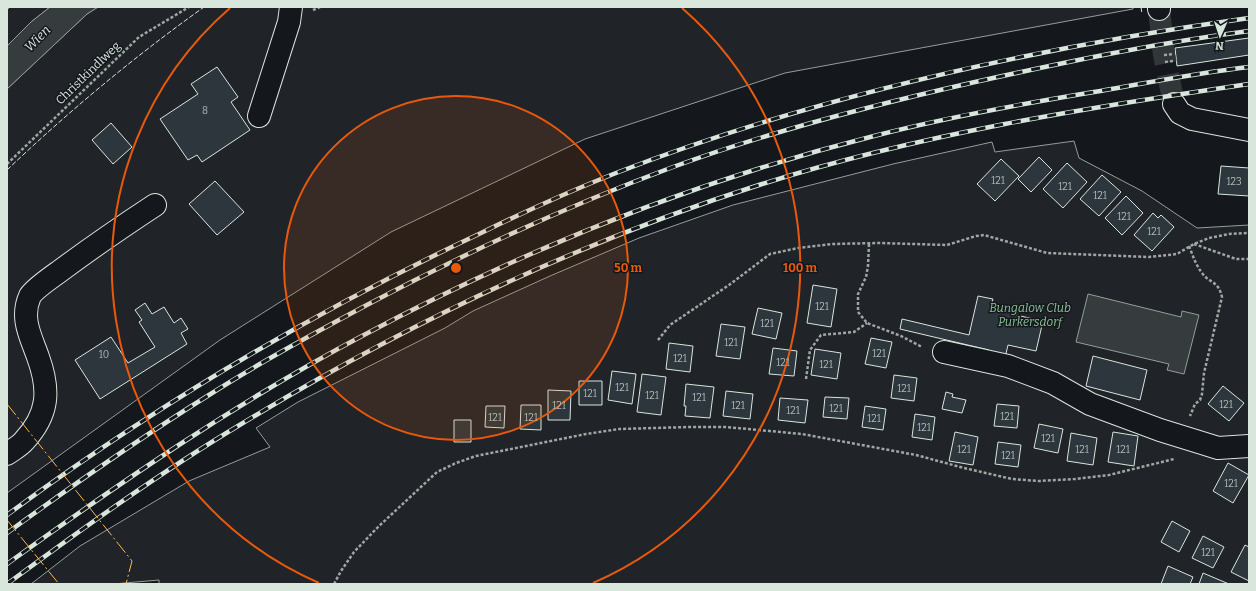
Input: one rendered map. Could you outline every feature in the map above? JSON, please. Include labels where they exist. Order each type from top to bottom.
[{"type":"street","points":[[259,116],[289,22],[291,7]]},
{"type":"street","points":[[1174,104],[1180,113],[1192,119],[1249,130]]},
{"type":"street","points":[[7,454],[24,442],[40,418],[46,397],[46,382],[29,335],[25,312],[31,295],[50,278],[95,245],[155,205]]},
{"type":"street","points":[[944,352],[1008,366],[1052,383],[1090,404],[1185,438],[1218,448],[1249,446]]},
{"type":"path","name":"Christkindlweg","points":[[7,164],[139,37],[189,7]]},
{"type":"path","points":[[1164,55],[1174,54]]},
{"type":"path","points":[[1165,62],[1173,60]]},
{"type":"path","points":[[658,340],[670,325],[729,285],[770,254],[798,248],[832,244],[947,245],[984,235],[1047,253],[1148,257],[1177,254],[1189,246],[1209,238],[1229,234],[1249,233]]},
{"type":"path","points":[[869,244],[866,277],[858,294],[857,306],[860,317],[867,323],[901,336],[916,345],[944,352]]},
{"type":"path","points":[[1194,244],[1236,259],[1249,259]]},
{"type":"path","points":[[1185,438],[1191,412],[1202,394],[1204,373],[1222,296],[1216,283],[1203,275],[1199,269],[1189,246]]},
{"type":"path","points":[[806,379],[810,350],[821,335],[854,332],[867,323]]},
{"type":"path","points":[[334,584],[354,552],[383,522],[437,472],[476,456],[592,433],[619,429],[726,427],[802,434],[916,455],[1012,479],[1039,481],[1109,475],[1178,458]]},
{"type":"green space","points":[[10,7],[50,7],[31,22],[7,46],[7,10]]},
{"type":"green space","points":[[98,7],[1133,7],[1133,9],[785,73],[585,139],[391,232],[220,340],[7,493],[7,89],[87,14]]},
{"type":"green space","name":"Bungalow Club Purkersdorf","points":[[1074,141],[1079,158],[1142,191],[1197,228],[1249,225],[1249,584],[159,584],[159,580],[113,584],[31,584],[80,546],[189,481],[270,447],[256,428],[298,402],[445,328],[473,311],[639,238],[733,205],[893,164],[992,142],[995,152]]},
{"type":"water","name":"Wien","points":[[50,7],[98,7],[87,14],[7,89],[7,46],[31,22]]},
{"type":"water","points":[[1088,294],[1181,317],[1182,311],[1199,315],[1184,374],[1167,370],[1169,364],[1076,342]]},
{"type":"building","points":[[1249,38],[1249,55],[1177,66],[1175,48]]},
{"type":"building","points":[[217,67],[238,97],[231,102],[250,130],[202,162],[197,155],[188,160],[160,119],[198,94],[191,84]]},
{"type":"building","points":[[111,123],[132,147],[113,164],[92,140]]},
{"type":"building","points":[[1039,157],[1052,170],[1031,192],[1018,179]]},
{"type":"building","points":[[1001,159],[1019,176],[995,201],[977,184]]},
{"type":"building","points":[[1067,163],[1087,182],[1063,208],[1043,189]]},
{"type":"building","points":[[1221,166],[1249,168],[1249,196],[1218,194]]},
{"type":"building","points":[[1102,175],[1121,192],[1099,216],[1080,199]]},
{"type":"building","points":[[215,181],[244,212],[217,235],[189,204]]},
{"type":"building","points":[[1126,196],[1143,213],[1122,235],[1105,218]]},
{"type":"building","points":[[1153,213],[1158,218],[1161,215],[1174,227],[1152,251],[1134,235]]},
{"type":"building","points":[[813,285],[837,289],[831,327],[807,323]]},
{"type":"building","points":[[978,296],[993,299],[991,306],[1000,308],[1000,306],[1004,307],[1004,309],[1017,312],[1016,315],[1043,321],[1036,351],[1008,345],[1005,358],[988,354],[989,350],[900,329],[902,319],[969,335]]},
{"type":"building","points":[[145,303],[152,314],[164,307],[174,323],[181,318],[188,329],[181,333],[187,344],[100,399],[75,360],[111,337],[128,363],[155,347],[139,322],[142,320],[135,310]]},
{"type":"building","points":[[758,308],[782,313],[776,339],[752,334]]},
{"type":"building","points":[[721,324],[745,327],[740,359],[716,356]]},
{"type":"building","points":[[871,338],[892,342],[886,368],[865,364]]},
{"type":"building","points":[[669,343],[693,346],[690,372],[666,369]]},
{"type":"building","points":[[773,348],[797,351],[794,376],[769,374]]},
{"type":"building","points":[[815,349],[841,353],[837,379],[811,375]]},
{"type":"building","points":[[1093,356],[1147,370],[1140,400],[1086,386]]},
{"type":"building","points":[[612,371],[636,374],[632,404],[608,400]]},
{"type":"building","points":[[642,374],[666,377],[661,415],[637,412]]},
{"type":"building","points":[[894,375],[917,378],[914,401],[891,398]]},
{"type":"building","points":[[579,381],[602,381],[602,405],[579,405]]},
{"type":"building","points":[[686,384],[714,387],[710,418],[685,416],[686,406],[684,406]]},
{"type":"building","points":[[1223,386],[1244,403],[1229,421],[1208,404]]},
{"type":"building","points":[[548,390],[571,391],[570,420],[548,420]]},
{"type":"building","points":[[726,391],[753,394],[750,419],[723,416]]},
{"type":"building","points":[[946,392],[953,394],[952,397],[966,400],[962,413],[942,409]]},
{"type":"building","points":[[825,397],[849,398],[847,419],[823,417]]},
{"type":"building","points":[[780,398],[808,400],[805,423],[778,420]]},
{"type":"building","points":[[997,404],[1019,406],[1017,428],[994,426]]},
{"type":"building","points":[[521,405],[541,405],[541,430],[520,429]]},
{"type":"building","points":[[486,406],[505,406],[504,428],[485,427]]},
{"type":"building","points":[[865,406],[886,409],[883,430],[862,427]]},
{"type":"building","points":[[915,414],[935,417],[932,440],[912,437]]},
{"type":"building","points":[[454,420],[471,420],[471,442],[454,442]]},
{"type":"building","points":[[1039,424],[1063,429],[1058,453],[1034,448]]},
{"type":"building","points":[[955,432],[978,437],[973,465],[949,461]]},
{"type":"building","points":[[1113,432],[1138,436],[1134,466],[1108,462]]},
{"type":"building","points":[[1071,433],[1097,438],[1093,465],[1067,461]]},
{"type":"building","points":[[998,442],[1021,445],[1018,467],[995,464]]},
{"type":"building","points":[[1228,463],[1249,475],[1233,503],[1213,491]]},
{"type":"building","points":[[1172,521],[1190,531],[1179,552],[1161,542]]},
{"type":"building","points":[[1203,536],[1224,547],[1213,568],[1192,558]]},
{"type":"building","points":[[1245,545],[1249,547],[1249,581],[1231,572]]},
{"type":"building","points":[[1168,566],[1193,577],[1190,584],[1161,584]]},
{"type":"building","points":[[1203,573],[1229,584],[1199,584]]},
{"type":"tunnel","points":[[1159,9],[1164,55],[1174,104]]},
{"type":"railway","points":[[7,515],[120,436],[236,363],[296,328],[417,264],[564,194],[616,173],[692,145],[770,120],[928,78],[1088,44],[1249,18]]},
{"type":"railway","points":[[7,533],[158,428],[266,360],[363,307],[439,268],[555,214],[633,182],[710,154],[785,130],[899,100],[1077,60],[1180,41],[1249,31]]},
{"type":"railway","points":[[7,564],[136,473],[180,444],[316,361],[423,304],[548,246],[612,220],[741,174],[807,154],[901,129],[1012,106],[1191,75],[1249,67]]},
{"type":"railway","points":[[7,584],[92,522],[208,444],[364,353],[493,289],[625,232],[762,184],[822,166],[882,151],[1004,124],[1249,84]]},
{"type":"fence","points":[[7,170],[102,85],[152,45],[204,7]]},
{"type":"fence","points":[[1141,7],[1142,14]]},
{"type":"power","points":[[7,404],[132,561],[126,584]]},
{"type":"power","points":[[7,520],[59,584]]}]
